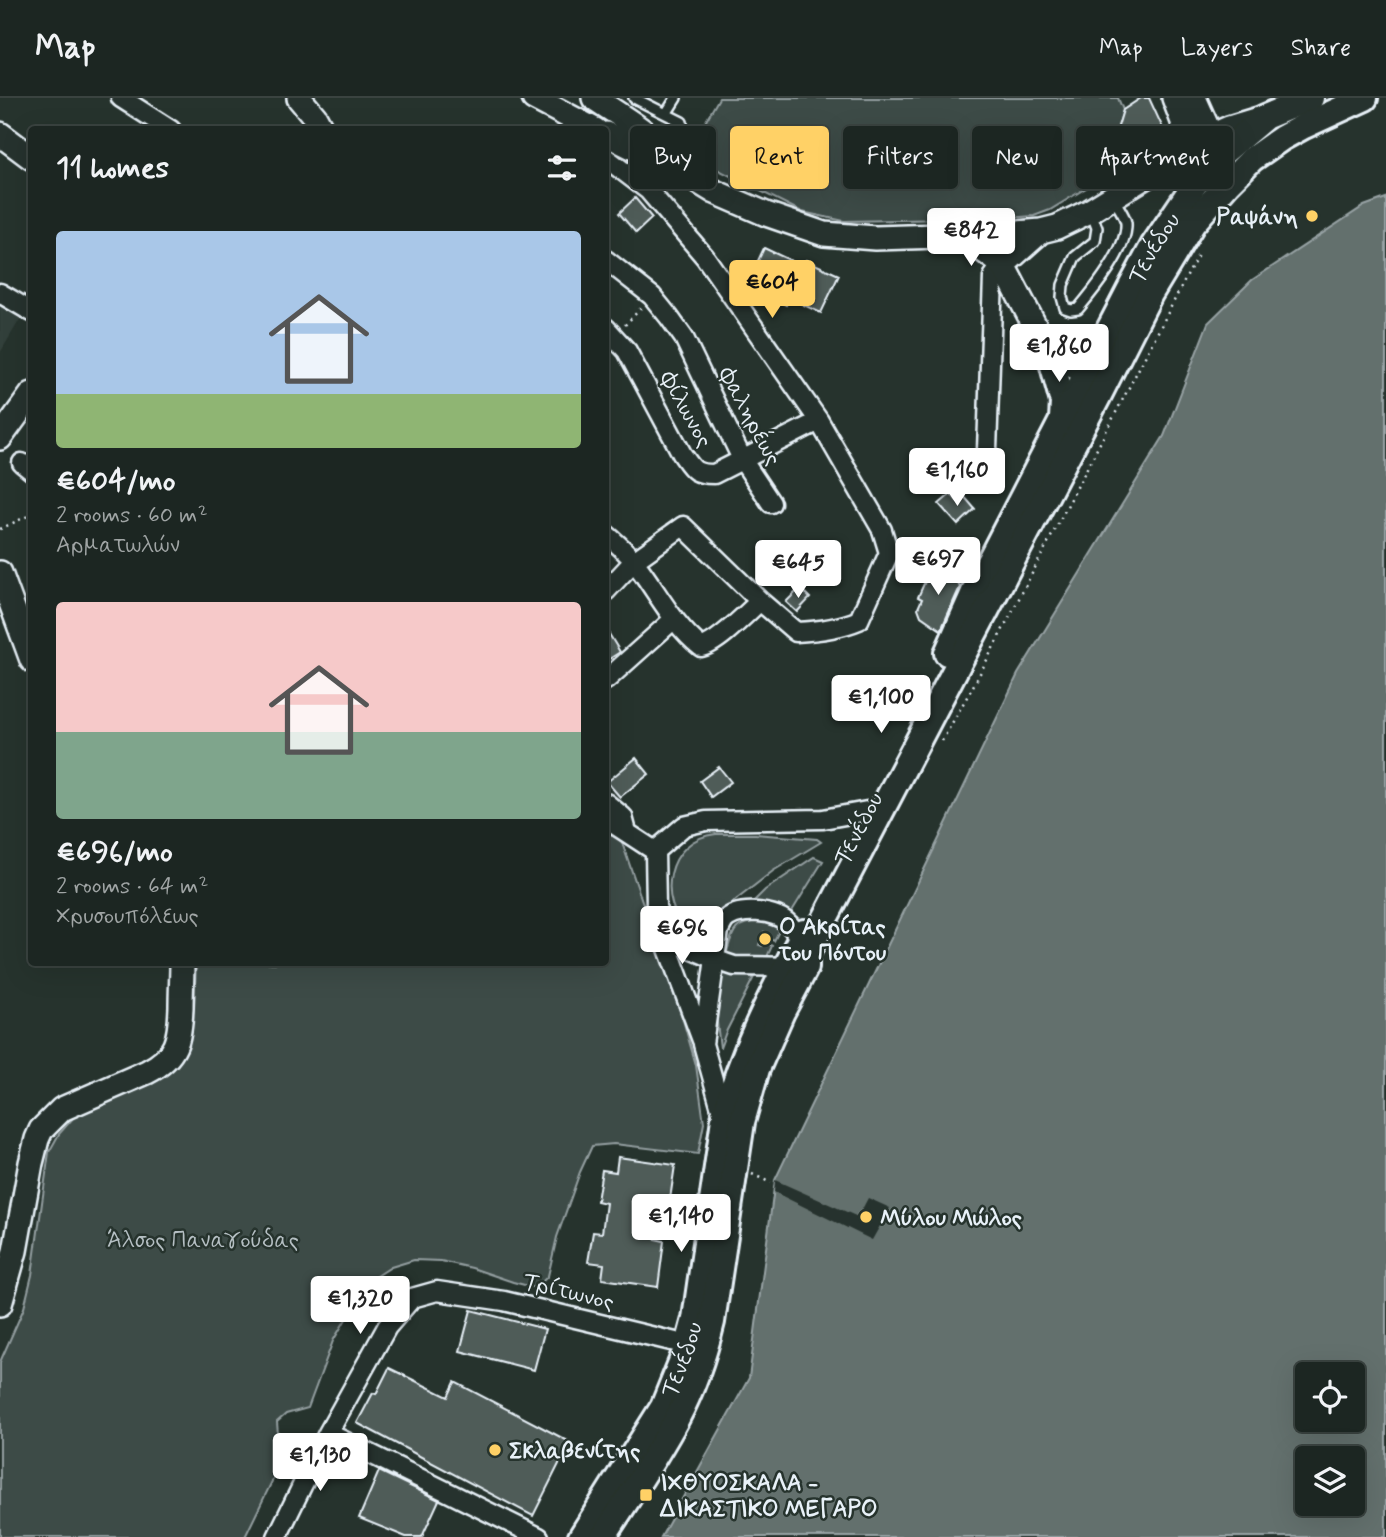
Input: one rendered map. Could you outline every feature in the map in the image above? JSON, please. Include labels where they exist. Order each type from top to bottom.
[{"type":"main road","name":"Τενέδου","points":[[1233,136],[1265,117],[1311,98]]},
{"type":"main road","name":"Τενέδου","points":[[607,1533],[679,1416],[705,1351],[712,1322],[742,1122],[757,1069],[782,1012],[799,957],[867,811],[935,681],[978,583],[1062,421],[1096,377],[1193,223],[1240,171],[1282,138],[1365,98]]},
{"type":"main road","points":[[1233,166],[1240,171]]},
{"type":"main road","name":"Τενέδου","points":[[581,1537],[663,1407],[688,1345],[695,1318],[724,1119],[750,1039],[799,957],[1096,377],[1153,246],[1186,189]]},
{"type":"main road","points":[[1050,355],[1063,402],[1062,421]]},
{"type":"street","points":[[121,98],[165,126]]},
{"type":"street","points":[[299,98],[319,126]]},
{"type":"street","points":[[534,98],[563,120],[582,126]]},
{"type":"street","points":[[594,98],[635,126]]},
{"type":"street","points":[[1174,98],[1193,126]]},
{"type":"street","points":[[1194,98],[1202,126]]},
{"type":"street","points":[[0,134],[28,155]]},
{"type":"street","points":[[609,136],[630,147]]},
{"type":"street","points":[[609,160],[648,190],[705,257],[819,422],[882,530],[889,553],[859,620],[810,631],[796,632],[683,526],[634,561],[609,588]]},
{"type":"street","points":[[710,189],[766,214],[824,234],[875,238],[1041,231],[1057,227],[1090,211],[1127,189]]},
{"type":"street","points":[[987,450],[993,277],[1041,231]]},
{"type":"street","points":[[964,236],[1003,265],[1050,355],[1096,377]]},
{"type":"street","name":"Φαληρέως","points":[[609,262],[652,296],[684,338],[743,460],[771,503]]},
{"type":"street","points":[[0,293],[28,310]]},
{"type":"street","name":"Φίλωνος","points":[[610,332],[628,351],[682,454],[692,469],[700,474],[714,474],[819,422]]},
{"type":"street","points":[[0,438],[28,400]]},
{"type":"street","points":[[609,537],[634,561],[674,619],[701,647],[706,646],[760,601]]},
{"type":"street","points":[[0,573],[28,649]]},
{"type":"street","points":[[609,677],[674,619]]},
{"type":"street","points":[[609,805],[624,817],[627,832]]},
{"type":"street","points":[[655,851],[684,826],[706,821],[823,819],[867,811]]},
{"type":"street","points":[[609,821],[655,851]]},
{"type":"street","points":[[655,851],[656,907],[664,938],[703,1044],[724,1119]]},
{"type":"street","points":[[664,938],[715,959],[734,966],[799,957],[788,923],[758,912],[735,914],[725,920],[719,930],[715,959],[703,1044]]},
{"type":"street","points":[[0,1304],[15,1251],[33,1155],[41,1130],[62,1109],[159,1066],[170,1055],[180,1029],[182,966]]},
{"type":"street","name":"Τρίτωνος","points":[[328,1433],[387,1327],[412,1298],[438,1291],[503,1301],[688,1345]]},
{"type":"street","points":[[277,1537],[328,1433],[539,1537]]},
{"type":"lane","points":[[635,98],[682,122]]},
{"type":"lane","points":[[666,114],[676,98]]},
{"type":"lane","points":[[1090,211],[1097,228],[1095,241],[1075,257],[1063,285],[1065,308],[1071,310],[1078,309],[1101,282],[1123,241],[1126,221],[1112,196]]},
{"type":"path","points":[[936,751],[976,681],[1202,249]]},
{"type":"path","points":[[610,332],[652,296]]},
{"type":"path","points":[[0,529],[28,516]]},
{"type":"path","points":[[889,553],[978,583]]},
{"type":"path","points":[[750,1173],[771,1183]]},
{"type":"shaded area","points":[[1386,198],[1386,1537],[661,1537],[749,1378],[775,1180],[1018,674],[1164,436],[1208,323],[1252,280],[1364,206]]},
{"type":"shaded area","points":[[0,303],[22,316],[0,353]]},
{"type":"green space","points":[[719,98],[1118,98],[1123,110],[1118,126],[1076,126],[1076,189],[1084,189],[1050,210],[1034,216],[1008,218],[844,221],[802,212],[756,189],[829,189],[829,126],[730,126],[730,176],[716,169],[716,126],[703,126]]},
{"type":"green space","name":"Άλσος Παναγούδας","points":[[609,828],[619,834],[696,1065],[704,1123],[698,1154],[614,1144],[592,1146],[557,1237],[548,1276],[536,1288],[441,1261],[414,1260],[391,1267],[377,1276],[365,1287],[333,1341],[308,1408],[286,1414],[277,1422],[278,1435],[292,1440],[245,1537],[0,1537],[0,1362],[24,1308],[32,1275],[49,1152],[59,1134],[74,1117],[167,1074],[180,1058],[188,1040],[194,1009],[196,966],[609,966]]},
{"type":"green space","points":[[716,834],[755,834],[817,839],[821,842],[773,871],[695,932],[690,932],[672,905],[671,874],[686,847],[699,838]]},
{"type":"green space","points":[[814,857],[823,861],[789,916],[772,906],[752,903],[765,890]]},
{"type":"green space","points":[[760,921],[780,929],[774,941],[764,932],[759,945],[767,943],[772,946],[766,959],[726,955],[730,940],[739,926]]},
{"type":"green space","points":[[718,966],[756,973],[720,1048],[716,1014]]},
{"type":"pier","points":[[775,1180],[858,1217],[868,1198],[890,1208],[872,1240],[774,1192]]},
{"type":"building","points":[[1141,98],[1149,98],[1162,126],[1118,126],[1123,110]]},
{"type":"building","points":[[635,198],[652,218],[636,233],[619,213]]},
{"type":"building","points":[[764,248],[802,266],[806,260],[839,275],[821,313],[789,298],[786,305],[746,286]]},
{"type":"building","points":[[951,494],[957,501],[963,495],[975,509],[958,525],[939,504]]},
{"type":"building","points":[[931,568],[954,577],[960,587],[941,630],[921,616],[918,608],[922,599],[918,597]]},
{"type":"building","points":[[800,588],[810,598],[797,612],[786,602]]},
{"type":"building","points":[[609,634],[620,652],[609,659]]},
{"type":"building","points":[[636,758],[649,774],[620,797],[609,784],[609,780]]},
{"type":"building","points":[[719,767],[731,782],[711,797],[700,781]]},
{"type":"building","points":[[618,1157],[675,1165],[668,1213],[659,1211],[655,1239],[664,1241],[658,1287],[602,1279],[604,1264],[588,1262],[593,1232],[602,1233],[606,1203],[597,1201],[602,1170],[616,1172]]},
{"type":"building","points":[[471,1310],[545,1329],[534,1370],[460,1351]]},
{"type":"building","name":"Σκλαβενίτης","points":[[389,1368],[448,1397],[455,1382],[570,1442],[533,1516],[357,1423]]},
{"type":"building","points":[[379,1471],[439,1500],[422,1537],[406,1537],[359,1518]]},
{"type":"place","name":"Ραψάνη","points":[[1312,216]]},
{"type":"place","name":"Ο Ακρίτας του Πόντου","points":[[765,939]]},
{"type":"place","name":"Μύλου Μώλος","points":[[866,1217]]},
{"type":"place","name":"Σκλαβενίτης","points":[[495,1450]]},
{"type":"place","name":"ΙΧΘΥΟΣΚΑΛΑ - ΔΙΚΑΣΤΙΚΟ ΜΕΓΑΡΟ","points":[[646,1495]]}]
